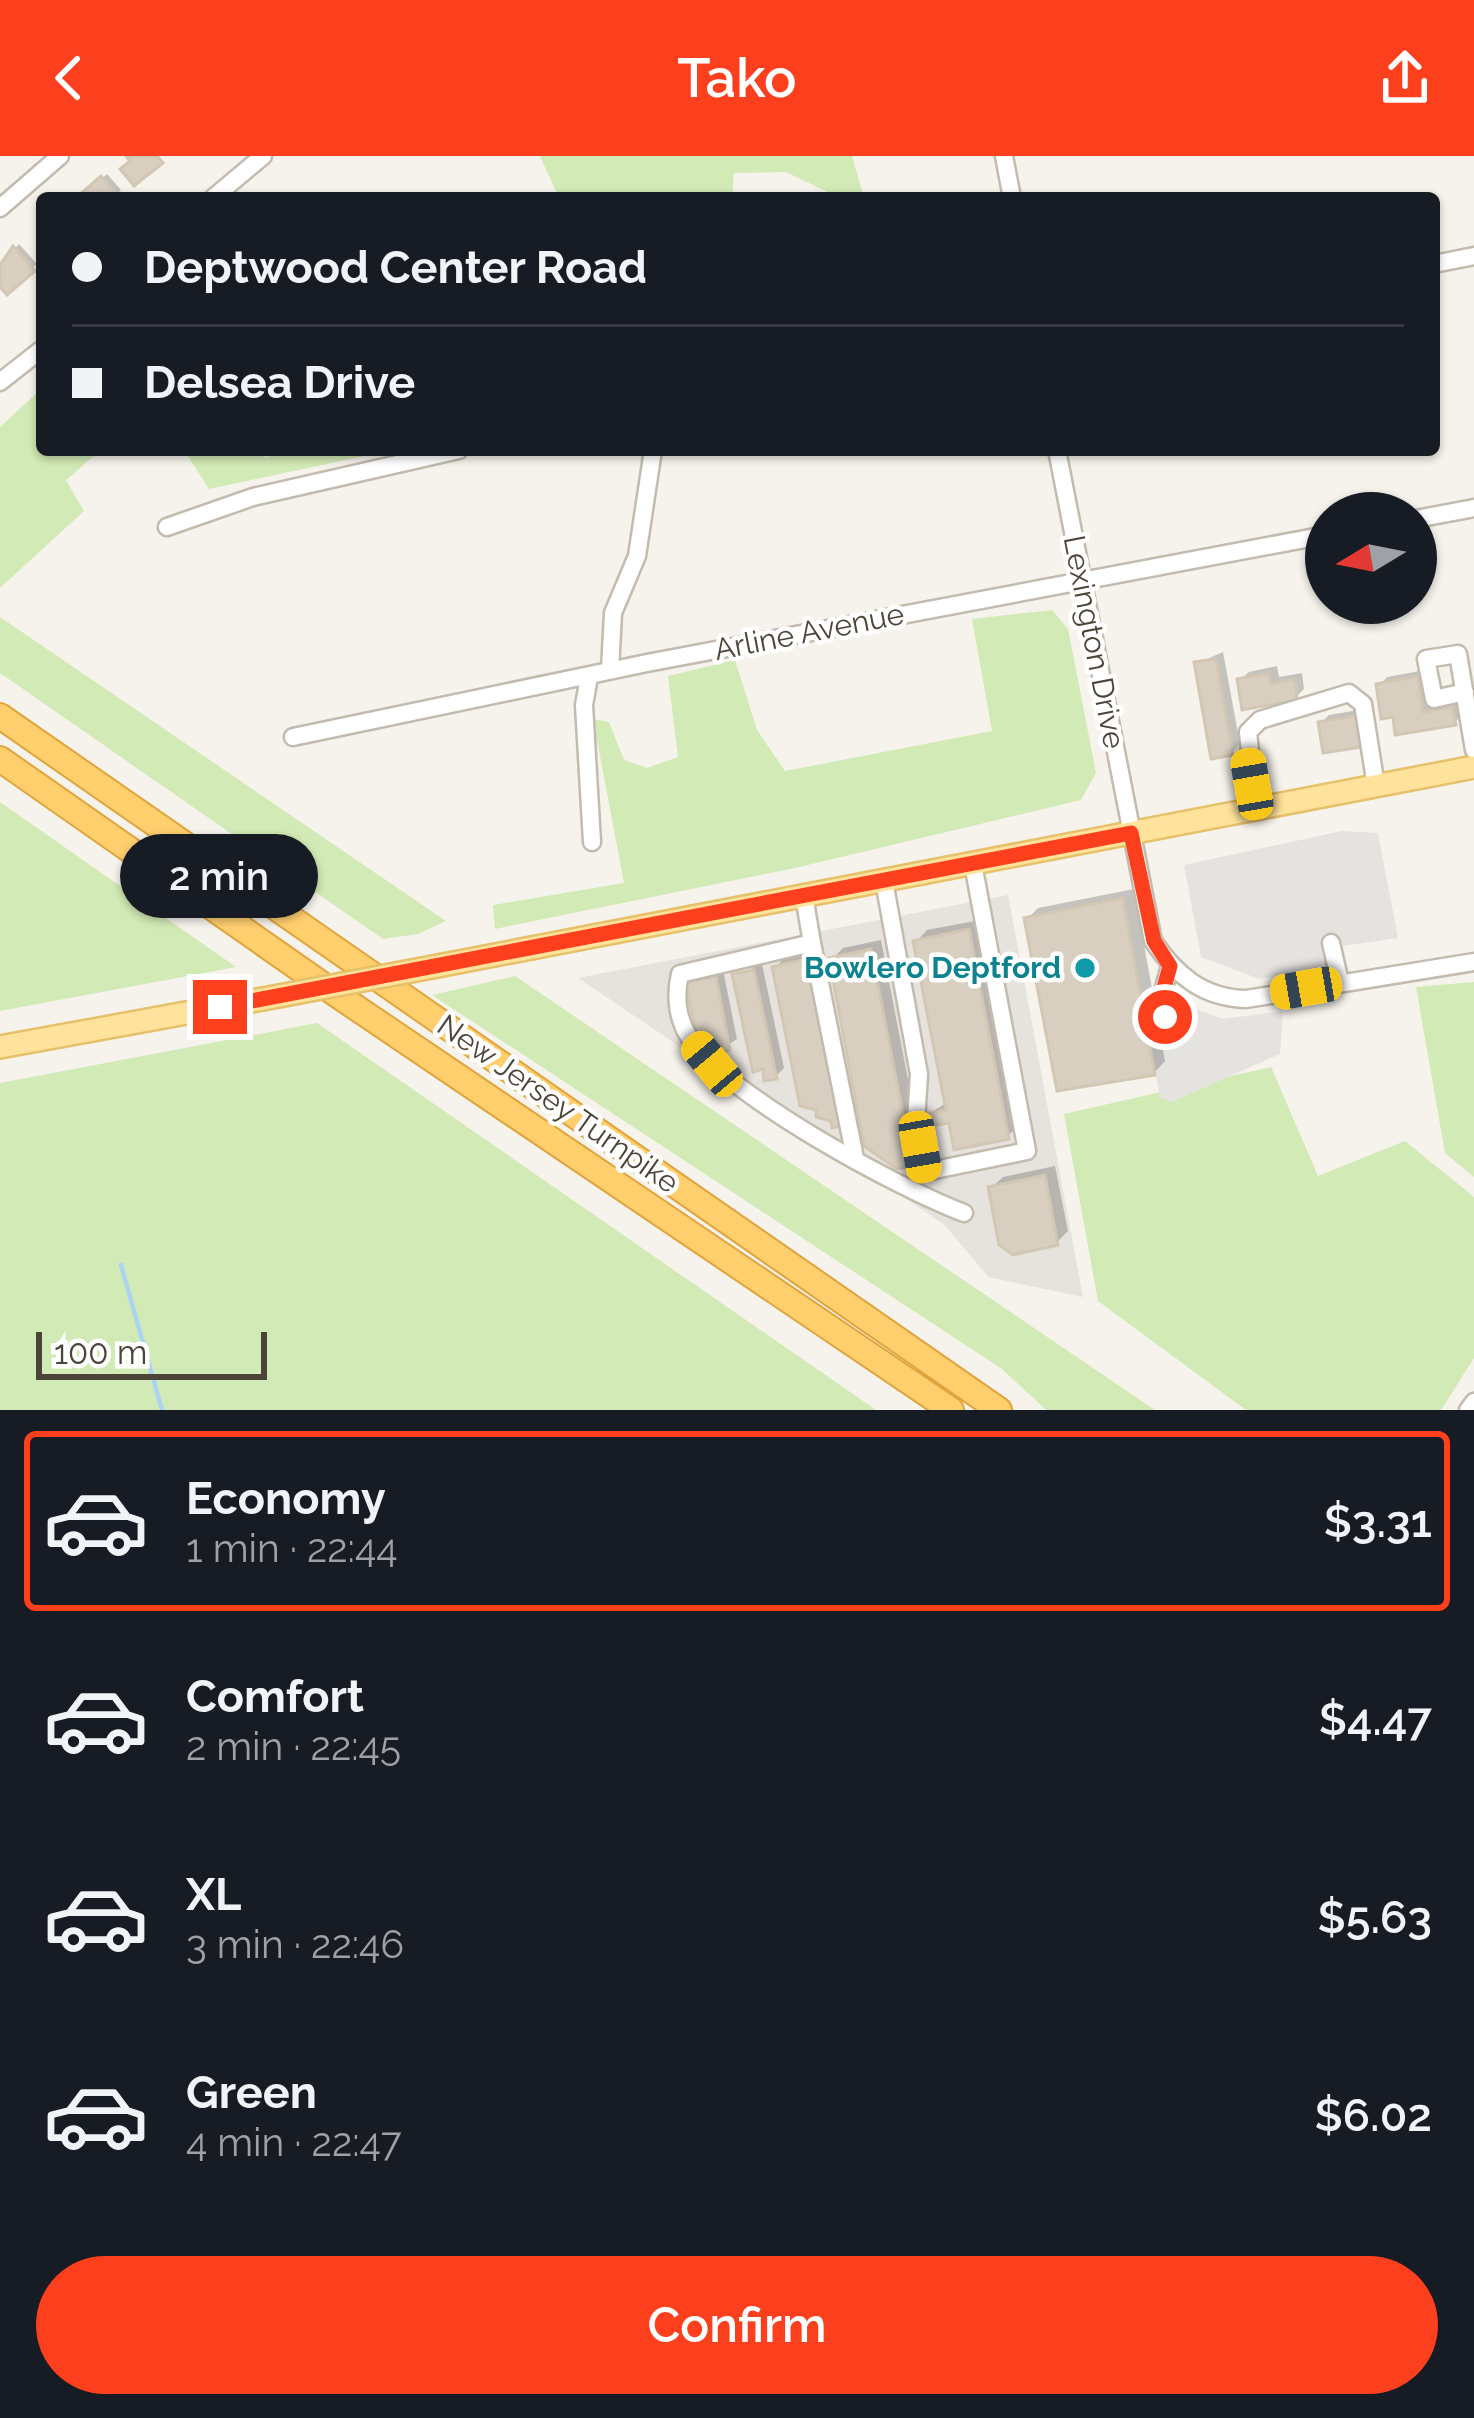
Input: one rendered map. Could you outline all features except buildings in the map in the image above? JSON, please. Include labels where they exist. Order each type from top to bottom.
[{"type":"highway","name":"New Jersey Turnpike","points":[[0,716],[999,1410]]},
{"type":"highway","name":"New Jersey Turnpike","points":[[0,759],[330,990],[951,1410]]},
{"type":"main road","points":[[0,1048],[1474,767]]},
{"type":"street","points":[[0,208],[60,156]]},
{"type":"street","points":[[221,192],[263,156]]},
{"type":"street","points":[[1004,156],[1011,192]]},
{"type":"street","points":[[1440,263],[1474,256]]},
{"type":"street","points":[[0,382],[36,354]]},
{"type":"street","points":[[166,527],[253,497],[433,456]]},
{"type":"street","points":[[610,670],[613,613],[637,556],[652,456]]},
{"type":"street","name":"Lexington Drive","points":[[1058,456],[1154,941],[1170,966]]},
{"type":"street","points":[[1437,515],[1474,508]]},
{"type":"street","name":"Arline Avenue","points":[[293,737],[610,670],[1305,539]]},
{"type":"street","points":[[589,677],[584,705],[592,842]]},
{"type":"street","points":[[1465,692],[1474,750]]},
{"type":"street","points":[[1256,809],[1248,732],[1260,720],[1349,693],[1363,704],[1376,786]]},
{"type":"street","points":[[884,881],[919,1074],[916,1121],[925,1172],[1027,1151],[973,864]]},
{"type":"street","points":[[804,896],[855,1158]]},
{"type":"street","points":[[812,943],[680,974],[675,994],[687,1035],[712,1064],[855,1158],[964,1213]]},
{"type":"street","points":[[1331,943],[1340,982]]},
{"type":"street","points":[[1165,1017],[1160,1002],[1170,966],[1190,983],[1226,998],[1474,962]]},
{"type":"street","points":[[1468,1410],[1474,1402]]},
{"type":"shaded area","points":[[1342,831],[1378,833],[1398,938],[1343,946],[1344,965],[1259,979],[1201,957],[1184,865]]},
{"type":"shaded area","points":[[1008,895],[1083,1297],[988,1277],[945,1225],[578,978]]},
{"type":"shaded area","points":[[1174,1000],[1223,1019],[1283,1011],[1280,1054],[1172,1102],[1160,1097],[1145,1017]]},
{"type":"green space","points":[[540,156],[852,156],[862,192],[828,192],[786,172],[734,173],[732,192],[556,192]]},
{"type":"green space","points":[[36,394],[36,456],[94,456],[66,480],[84,511],[0,588],[0,427]]},
{"type":"green space","points":[[188,456],[365,456],[209,489]]},
{"type":"green space","points":[[1052,610],[1068,629],[1096,773],[1081,800],[795,868],[495,929],[493,905],[624,883],[593,719],[609,722],[624,760],[647,768],[678,757],[668,676],[735,660],[757,730],[785,771],[992,731],[972,619]]},
{"type":"green space","points":[[0,617],[446,921],[418,934],[383,939],[0,673]]},
{"type":"green space","points":[[0,802],[236,967],[0,1011]]},
{"type":"green space","points":[[515,976],[1155,1410],[1046,1410],[1002,1369],[432,995]]},
{"type":"green space","points":[[1474,982],[1474,1177],[1445,1153],[1416,987]]},
{"type":"green space","points":[[317,1023],[876,1410],[0,1410],[0,1083]]},
{"type":"green space","points":[[1271,1067],[1318,1176],[1405,1141],[1474,1197],[1474,1358],[1441,1410],[1246,1410],[1098,1301],[1064,1114]]},
{"type":"waterway","points":[[121,1265],[162,1410]]},
{"type":"place","name":"Bowlero Deptford","points":[[1085,968]]},
{"type":"route","points":[[220,1007],[1131,833],[1154,941],[1170,966],[1160,1002],[1165,1017]]}]
